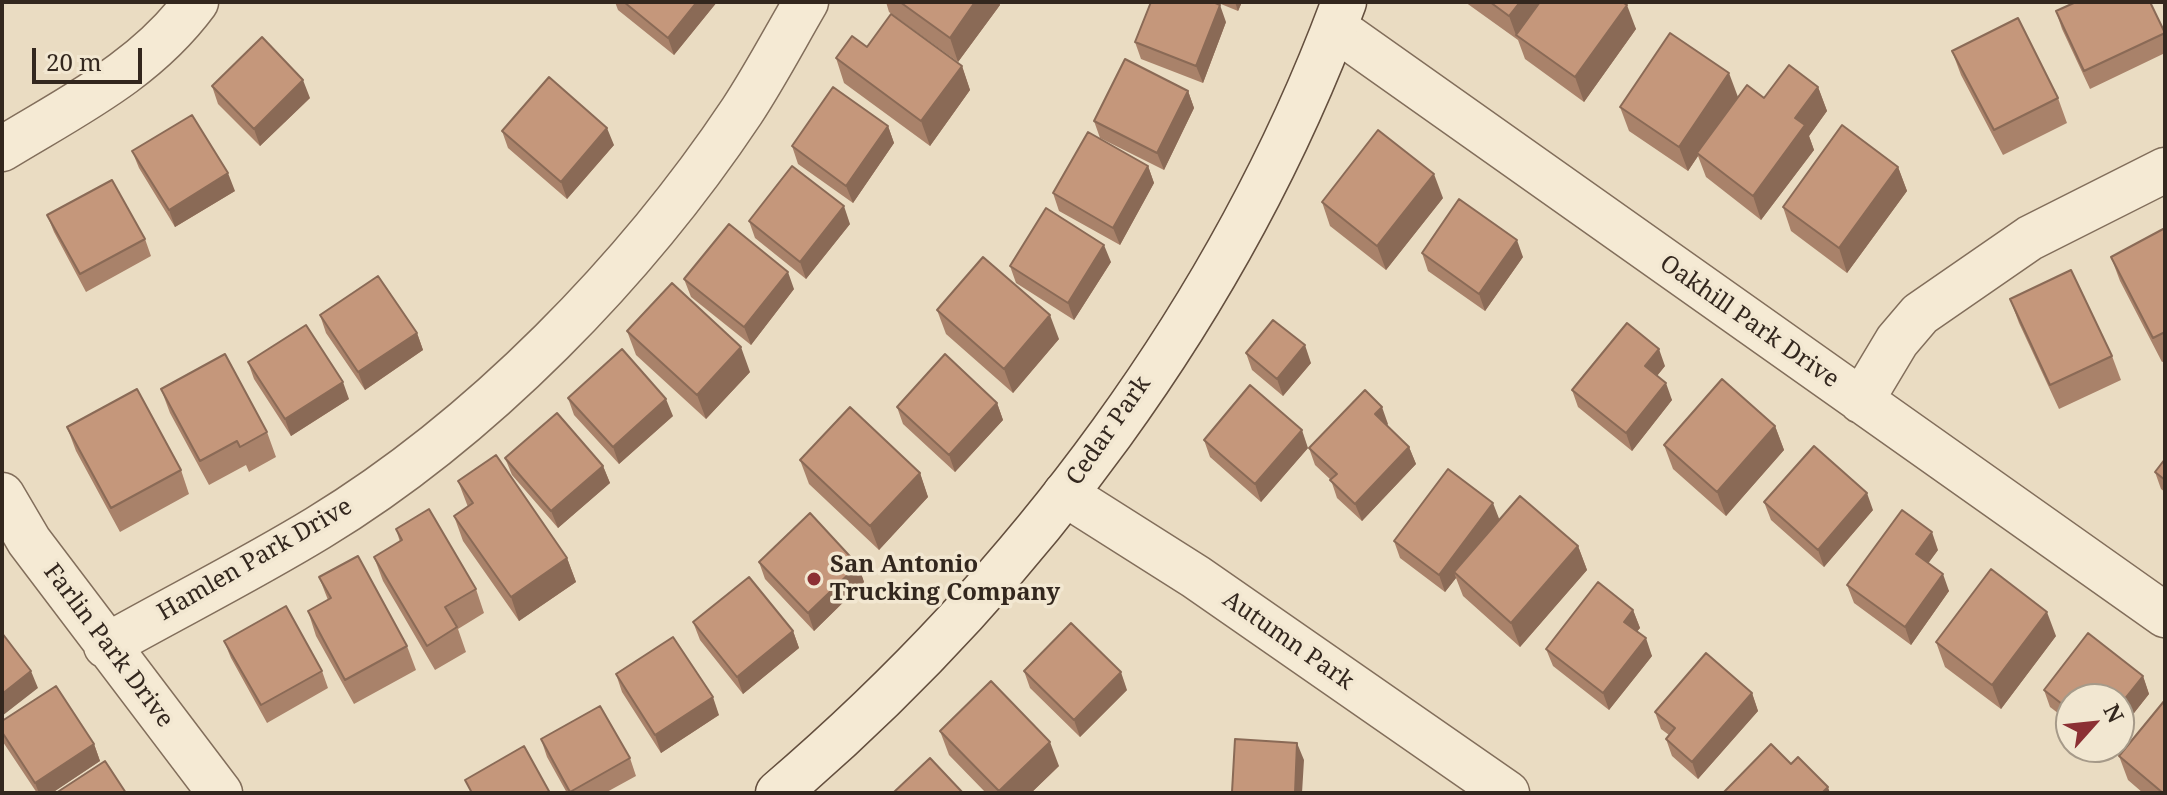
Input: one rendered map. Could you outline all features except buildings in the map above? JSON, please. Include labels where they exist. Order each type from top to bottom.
[{"type":"street","points":[[2,149],[133,70],[176,29],[196,2]]},
{"type":"street","name":"Hamlen Park Drive","points":[[106,646],[320,527],[441,440],[553,341],[663,219],[742,111],[806,2]]},
{"type":"street","name":"Oakhill Park Drive","points":[[1339,15],[1861,401],[2165,615]]},
{"type":"street","name":"Cedar Park","points":[[778,793],[825,753],[964,614],[1065,494],[1205,291],[1260,191],[1339,15]]},
{"type":"street","points":[[1861,401],[1897,341],[1920,314],[2030,238],[2165,170]]},
{"type":"street","name":"Autumn Park","points":[[1065,494],[1196,577],[1460,780],[1507,793]]},
{"type":"street","name":"Farlin Park Drive","points":[[2,495],[29,541],[220,793]]},
{"type":"place","name":"San Antonio Trucking Company","points":[[814,579]]}]
